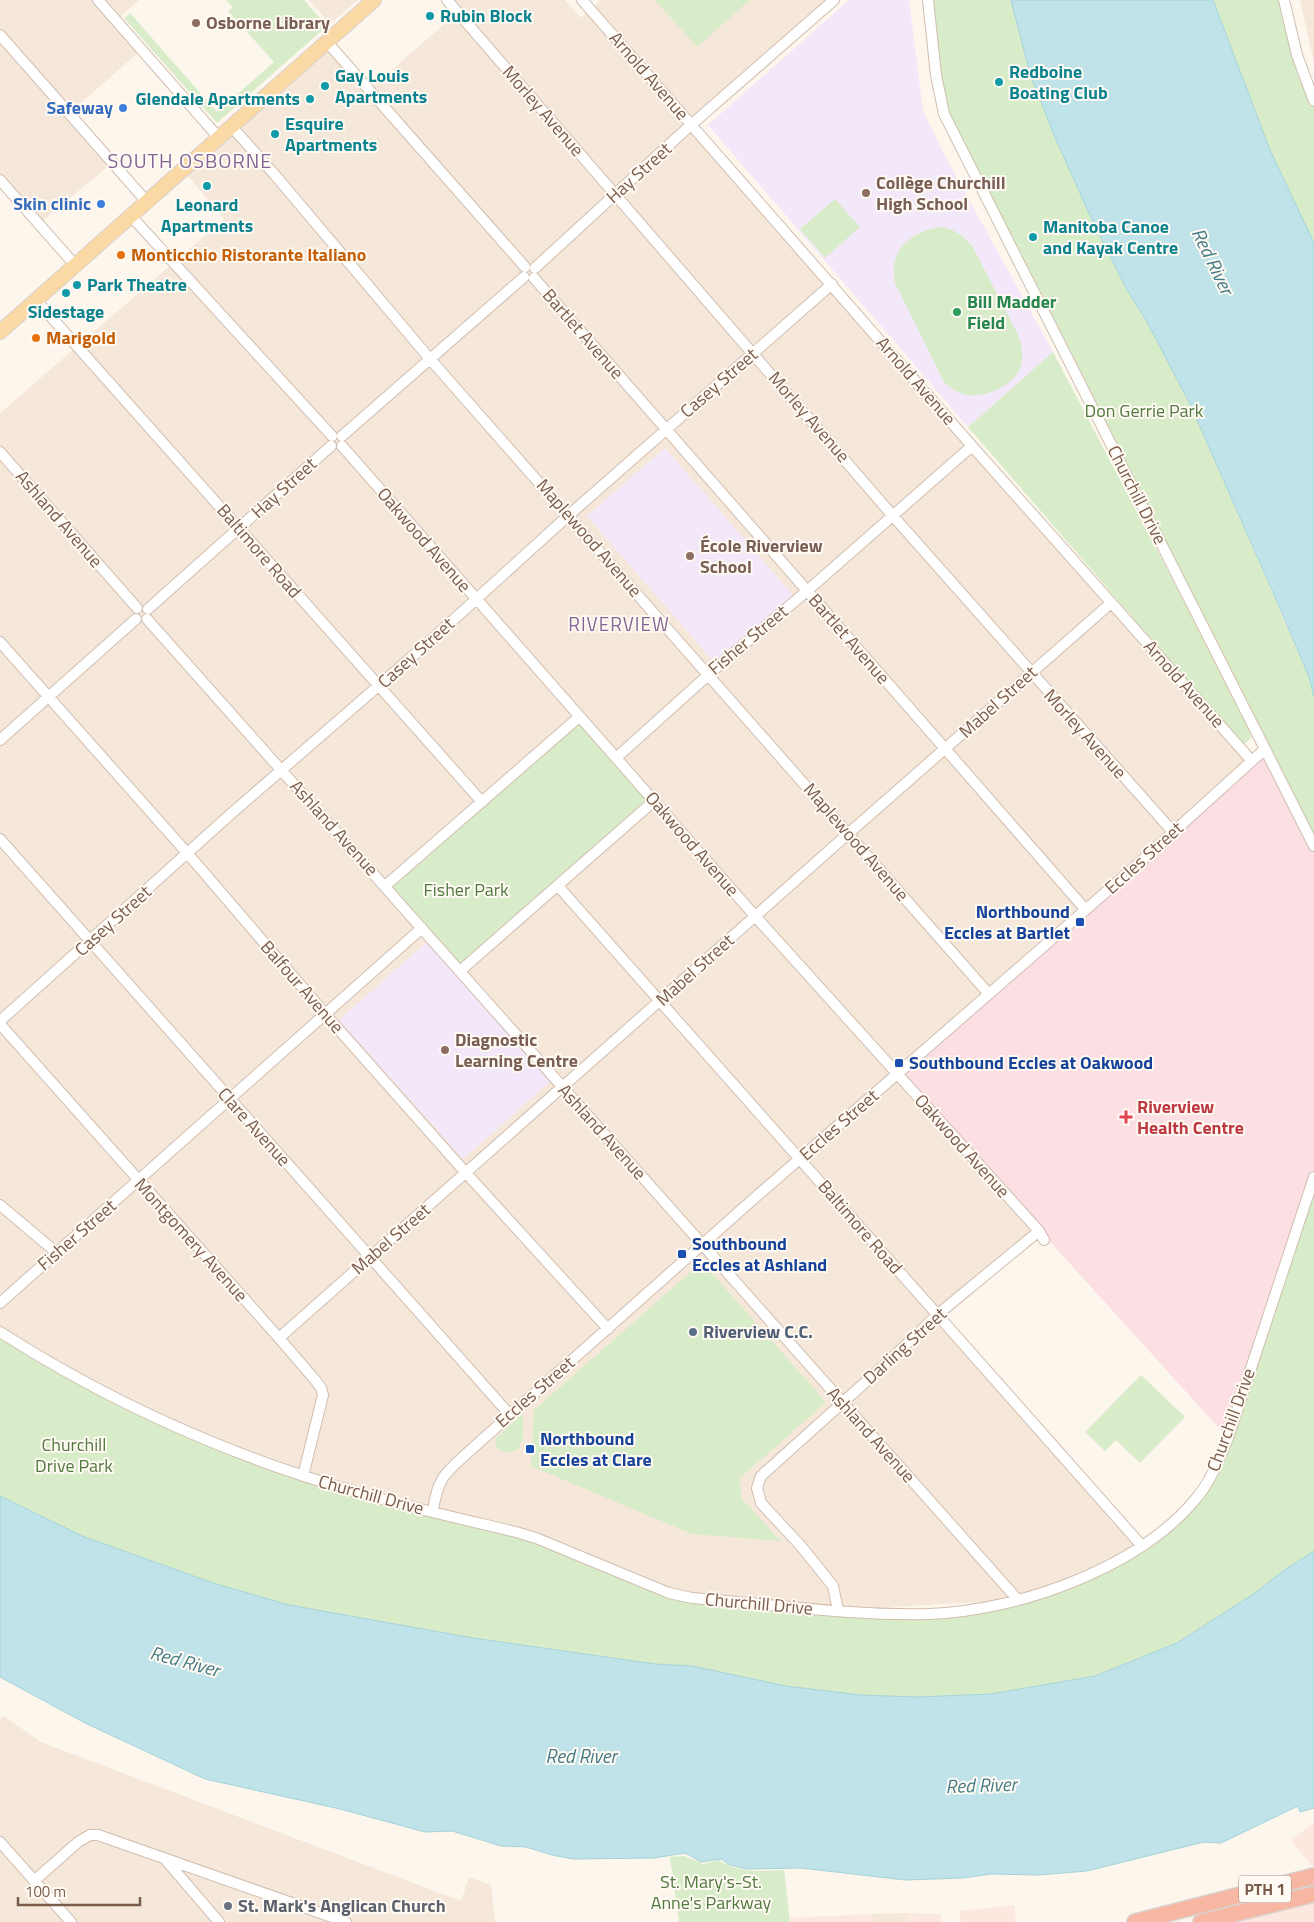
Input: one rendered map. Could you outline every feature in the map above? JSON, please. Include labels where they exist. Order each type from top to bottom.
[{"type":"highway","name":"PTH 1","points":[[1135,1922],[1314,1876]]},
{"type":"highway","name":"PTH 1","points":[[1201,1922],[1218,1920],[1314,1894]]},
{"type":"main road","points":[[0,332],[374,0]]},
{"type":"street","points":[[98,0],[220,138]]},
{"type":"street","name":"Morley Avenue","points":[[447,0],[893,516],[1173,832]]},
{"type":"street","name":"Arnold Avenue","points":[[582,0],[972,446],[1251,760]]},
{"type":"street","name":"Hay Street","points":[[0,740],[529,273],[692,125],[834,0]]},
{"type":"street","name":"Churchill Drive","points":[[928,0],[936,75],[944,114],[1248,712],[1314,846]]},
{"type":"street","points":[[1287,1],[1297,55],[1314,101]]},
{"type":"street","points":[[0,35],[147,202]]},
{"type":"street","name":"Bartlet Avenue","points":[[327,42],[1085,910]]},
{"type":"street","name":"Maplewood Avenue","points":[[232,127],[430,359],[988,993]]},
{"type":"street","points":[[0,180],[75,266]]},
{"type":"street","name":"Oakwood Avenue","points":[[131,216],[337,441],[755,916],[1041,1235]]},
{"type":"street","name":"Casey Street","points":[[0,1023],[569,515],[832,284]]},
{"type":"street","name":"Baltimore Road","points":[[36,300],[482,802]]},
{"type":"street","name":"Fisher Street","points":[[616,758],[708,674],[807,591],[972,446]]},
{"type":"street","name":"Ashland Avenue","points":[[0,452],[1018,1600]]},
{"type":"street","name":"Mabel Street","points":[[279,1338],[1111,603]]},
{"type":"street","name":"Balfour Avenue","points":[[0,642],[188,854],[325,1014],[466,1174],[608,1328]]},
{"type":"street","points":[[385,886],[579,717]]},
{"type":"street","name":"Eccles Street","points":[[433,1512],[435,1495],[442,1477],[510,1414],[988,993],[1085,910],[1265,749]]},
{"type":"street","points":[[460,970],[654,801]]},
{"type":"street","name":"Clare Avenue","points":[[0,839],[510,1414]]},
{"type":"street","name":"Baltimore Road","points":[[558,886],[1142,1546]]},
{"type":"street","name":"Fisher Street","points":[[0,1303],[422,928]]},
{"type":"street","name":"Montgomery Avenue","points":[[0,1023],[321,1388],[323,1395],[303,1476]]},
{"type":"street","name":"Churchill Drive","points":[[0,1332],[70,1375],[141,1411],[215,1443],[303,1476],[536,1538],[669,1593],[692,1598],[838,1610],[930,1614],[974,1609],[1045,1593],[1076,1581],[1142,1546],[1166,1529],[1195,1500],[1214,1471],[1228,1438],[1314,1177]]},
{"type":"street","points":[[0,1205],[56,1253]]},
{"type":"street","name":"Darling Street","points":[[838,1610],[833,1586],[800,1545],[761,1503],[757,1488],[761,1476],[938,1315],[1041,1235]]},
{"type":"street","points":[[34,1881],[78,1842],[90,1835],[98,1835],[346,1922]]},
{"type":"street","points":[[0,1842],[70,1922]]},
{"type":"street","points":[[164,1859],[219,1922]]},
{"type":"street","points":[[1216,1901],[1218,1920]]},
{"type":"shaded area","points":[[0,0],[139,0],[116,21],[142,49],[69,114],[112,163],[39,224],[0,180]]},
{"type":"shaded area","points":[[309,0],[358,0],[330,24]]},
{"type":"shaded area","points":[[447,0],[565,0],[581,18],[601,0],[835,0],[692,124],[1251,760],[1039,1231],[938,1315],[1142,1546],[1018,1600],[838,1610],[669,1593],[303,1476],[141,1411],[0,1331],[0,413],[224,219],[183,170],[327,42],[369,90],[458,12]]},
{"type":"shaded area","name":"Collège Churchill High School","points":[[849,0],[909,0],[923,111],[946,158],[1053,352],[968,427],[708,125]]},
{"type":"shaded area","points":[[1300,0],[1314,0],[1314,63]]},
{"type":"shaded area","name":"École Riverview School","points":[[665,448],[793,595],[715,663],[587,516]]},
{"type":"shaded area","name":"Riverview Health Centre","points":[[1265,749],[1314,854],[1314,1177],[1228,1438],[898,1074]]},
{"type":"shaded area","name":"Diagnostic Learning Centre","points":[[428,941],[551,1081],[463,1159],[339,1020]]},
{"type":"shaded area","points":[[4,1716],[41,1742],[461,1901],[469,1877],[491,1885],[495,1922],[0,1922],[0,1720]]},
{"type":"shaded area","points":[[1314,1822],[1314,1866],[1312,1866],[1291,1840]]},
{"type":"shaded area","points":[[1314,1903],[1314,1922],[1237,1922]]},
{"type":"shaded area","points":[[1014,1905],[1016,1922],[961,1922],[959,1911]]},
{"type":"shaded area","points":[[907,1913],[908,1922],[873,1922],[872,1914]]},
{"type":"shaded area","points":[[907,1913],[941,1914],[942,1922],[908,1922]]},
{"type":"shaded area","points":[[872,1914],[873,1922],[790,1922],[789,1918]]},
{"type":"green space","points":[[226,0],[304,0],[327,26],[216,122],[124,18],[130,13],[217,112],[274,62],[228,11],[233,7]]},
{"type":"green space","points":[[655,0],[750,0],[697,47]]},
{"type":"green space","name":"Don Gerrie Park","points":[[928,0],[1011,0],[1030,74],[1054,135],[1092,220],[1126,288],[1147,322],[1190,404],[1309,677],[1314,697],[1314,846],[944,114]]},
{"type":"green space","points":[[1213,0],[1281,0],[1314,105],[1314,243],[1270,150]]},
{"type":"green space","points":[[835,199],[860,227],[825,258],[800,229]]},
{"type":"green space","name":"Bill Madder Field","points":[[940,227],[950,229],[959,234],[973,247],[1021,343],[1022,360],[1016,376],[1002,387],[985,394],[968,395],[960,393],[944,382],[895,283],[895,261],[904,245],[919,233]]},
{"type":"green space","points":[[1053,352],[1248,724],[1251,738],[1243,745],[968,427]]},
{"type":"green space","name":"Fisher Park","points":[[579,724],[646,800],[461,964],[391,887]]},
{"type":"green space","name":"Churchill Drive Park","points":[[1314,1177],[1314,1551],[1283,1571],[1255,1593],[1177,1643],[1095,1676],[991,1694],[917,1697],[860,1695],[786,1686],[692,1666],[655,1664],[473,1638],[289,1605],[213,1583],[82,1536],[0,1496],[0,1332],[141,1411],[303,1476],[516,1532],[669,1593],[838,1610],[952,1612],[1076,1581],[1166,1529],[1214,1471]]},
{"type":"green space","name":"Riverview C.C.","points":[[702,1262],[826,1402],[739,1479],[742,1499],[781,1541],[692,1534],[531,1466],[534,1410]]},
{"type":"green space","points":[[1141,1375],[1185,1417],[1140,1463],[1116,1440],[1105,1451],[1085,1432]]},
{"type":"green space","points":[[523,1413],[523,1437],[519,1448],[510,1453],[501,1451],[496,1446],[495,1439]]},
{"type":"green space","name":"St. Mary's-St. Anne's Parkway","points":[[684,1856],[703,1864],[719,1860],[742,1870],[784,1870],[790,1922],[679,1922],[670,1857]]},
{"type":"water","name":"Red River","points":[[1011,0],[1213,0],[1270,150],[1314,243],[1314,697],[1309,677],[1282,613],[1190,404],[1147,322],[1126,288],[1092,220],[1054,135],[1030,74]]},
{"type":"water","name":"Red River","points":[[0,1496],[82,1536],[213,1583],[289,1605],[473,1638],[655,1664],[692,1666],[786,1686],[860,1695],[917,1697],[991,1694],[1095,1676],[1177,1643],[1255,1593],[1283,1571],[1314,1551],[1314,1808],[1300,1812],[1298,1806],[1221,1843],[1204,1842],[1087,1871],[1038,1875],[992,1874],[963,1878],[905,1880],[801,1868],[746,1869],[730,1865],[721,1859],[701,1862],[685,1853],[654,1858],[573,1859],[526,1847],[501,1846],[452,1831],[425,1832],[340,1809],[205,1779],[85,1723],[0,1677]]},
{"type":"place","name":"Rubin Block","points":[[430,16]]},
{"type":"place","name":"Osborne Library","points":[[196,23]]},
{"type":"place","name":"Redboine Boating Club","points":[[999,82]]},
{"type":"place","name":"Gay Louis Apartments","points":[[325,86]]},
{"type":"place","name":"Glendale Apartments","points":[[310,99]]},
{"type":"place","name":"Safeway","points":[[123,108]]},
{"type":"place","name":"Esquire Apartments","points":[[275,134]]},
{"type":"place","name":"Leonard Apartments","points":[[207,186]]},
{"type":"place","name":"Collège Churchill High School","points":[[866,193]]},
{"type":"place","name":"Skin clinic","points":[[101,204]]},
{"type":"place","name":"Manitoba Canoe and Kayak Centre","points":[[1033,237]]},
{"type":"place","name":"Monticchio Ristorante Italiano","points":[[121,255]]},
{"type":"place","name":"Park Theatre","points":[[77,285]]},
{"type":"place","name":"Sidestage","points":[[66,293]]},
{"type":"place","name":"Bill Madder Field","points":[[957,312]]},
{"type":"place","name":"Marigold","points":[[36,338]]},
{"type":"place","name":"École Riverview School","points":[[690,556]]},
{"type":"place","name":"Northbound Eccles at Bartlet","points":[[1080,922]]},
{"type":"place","name":"Diagnostic Learning Centre","points":[[445,1050]]},
{"type":"place","name":"Southbound Eccles at Oakwood","points":[[899,1063]]},
{"type":"place","name":"Riverview Health Centre","points":[[1126,1117]]},
{"type":"place","name":"Southbound Eccles at Ashland","points":[[682,1254]]},
{"type":"place","name":"Riverview C.C.","points":[[693,1332]]},
{"type":"place","name":"Northbound Eccles at Clare","points":[[530,1449]]},
{"type":"place","name":"St. Mark's Anglican Church","points":[[228,1906]]},
{"type":"district","name":"SOUTH OSBORNE","points":[[190,161]]},
{"type":"district","name":"RIVERVIEW","points":[[619,624]]}]
